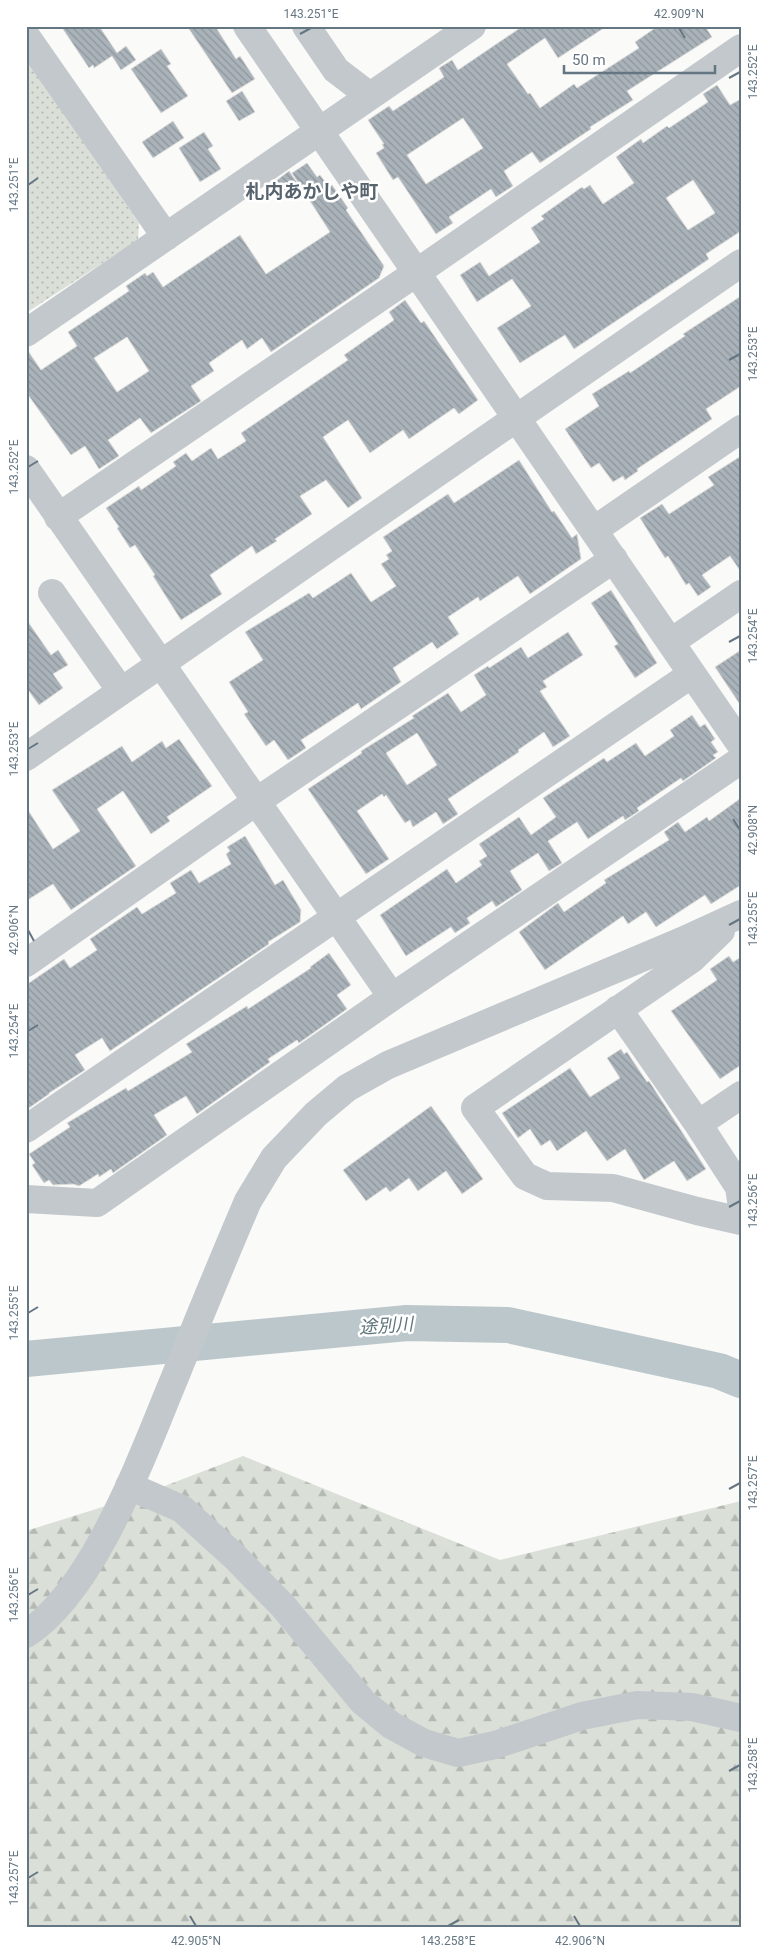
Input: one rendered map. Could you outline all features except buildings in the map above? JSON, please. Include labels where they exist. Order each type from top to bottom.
[{"type":"street","points":[[247,26],[741,744]]},
{"type":"street","points":[[306,26],[336,70],[370,96]]},
{"type":"street","points":[[26,333],[472,26]]},
{"type":"street","points":[[26,36],[166,238]]},
{"type":"street","points":[[58,517],[416,273],[741,48]]},
{"type":"street","points":[[26,757],[741,263]]},
{"type":"street","points":[[594,530],[741,429]]},
{"type":"street","points":[[26,469],[392,997]]},
{"type":"street","points":[[26,963],[257,801],[614,559]]},
{"type":"street","points":[[52,593],[121,691]]},
{"type":"street","points":[[671,642],[741,594]]},
{"type":"street","points":[[26,1129],[692,674]]},
{"type":"street","points":[[26,1199],[98,1203],[392,997],[741,760]]},
{"type":"street","points":[[738,915],[692,959],[475,1108],[526,1176],[547,1186],[613,1188],[741,1221]]},
{"type":"street","points":[[26,1634],[38,1626],[64,1598],[93,1558],[129,1486],[150,1438],[248,1201],[274,1158],[316,1114],[347,1088],[388,1065],[682,941],[738,915]]},
{"type":"street","points":[[618,1009],[698,1124],[739,1187],[741,1201]]},
{"type":"street","points":[[698,1124],[741,1095]]},
{"type":"street","points":[[129,1486],[182,1509],[234,1556],[283,1606],[363,1702],[391,1725],[424,1743],[458,1752],[495,1745],[582,1716],[637,1705],[692,1707],[741,1718]]},
{"type":"green space","points":[[26,59],[139,223],[138,240],[26,313]]},
{"type":"green space","points":[[243,1456],[500,1560],[741,1501],[741,1928],[26,1928],[26,1531],[144,1494]]},
{"type":"waterway","name":"途別川","points":[[26,1359],[407,1323],[508,1325],[719,1371],[741,1380]]},
{"type":"district","name":"札内あかしや町","points":[[312,191]]}]
